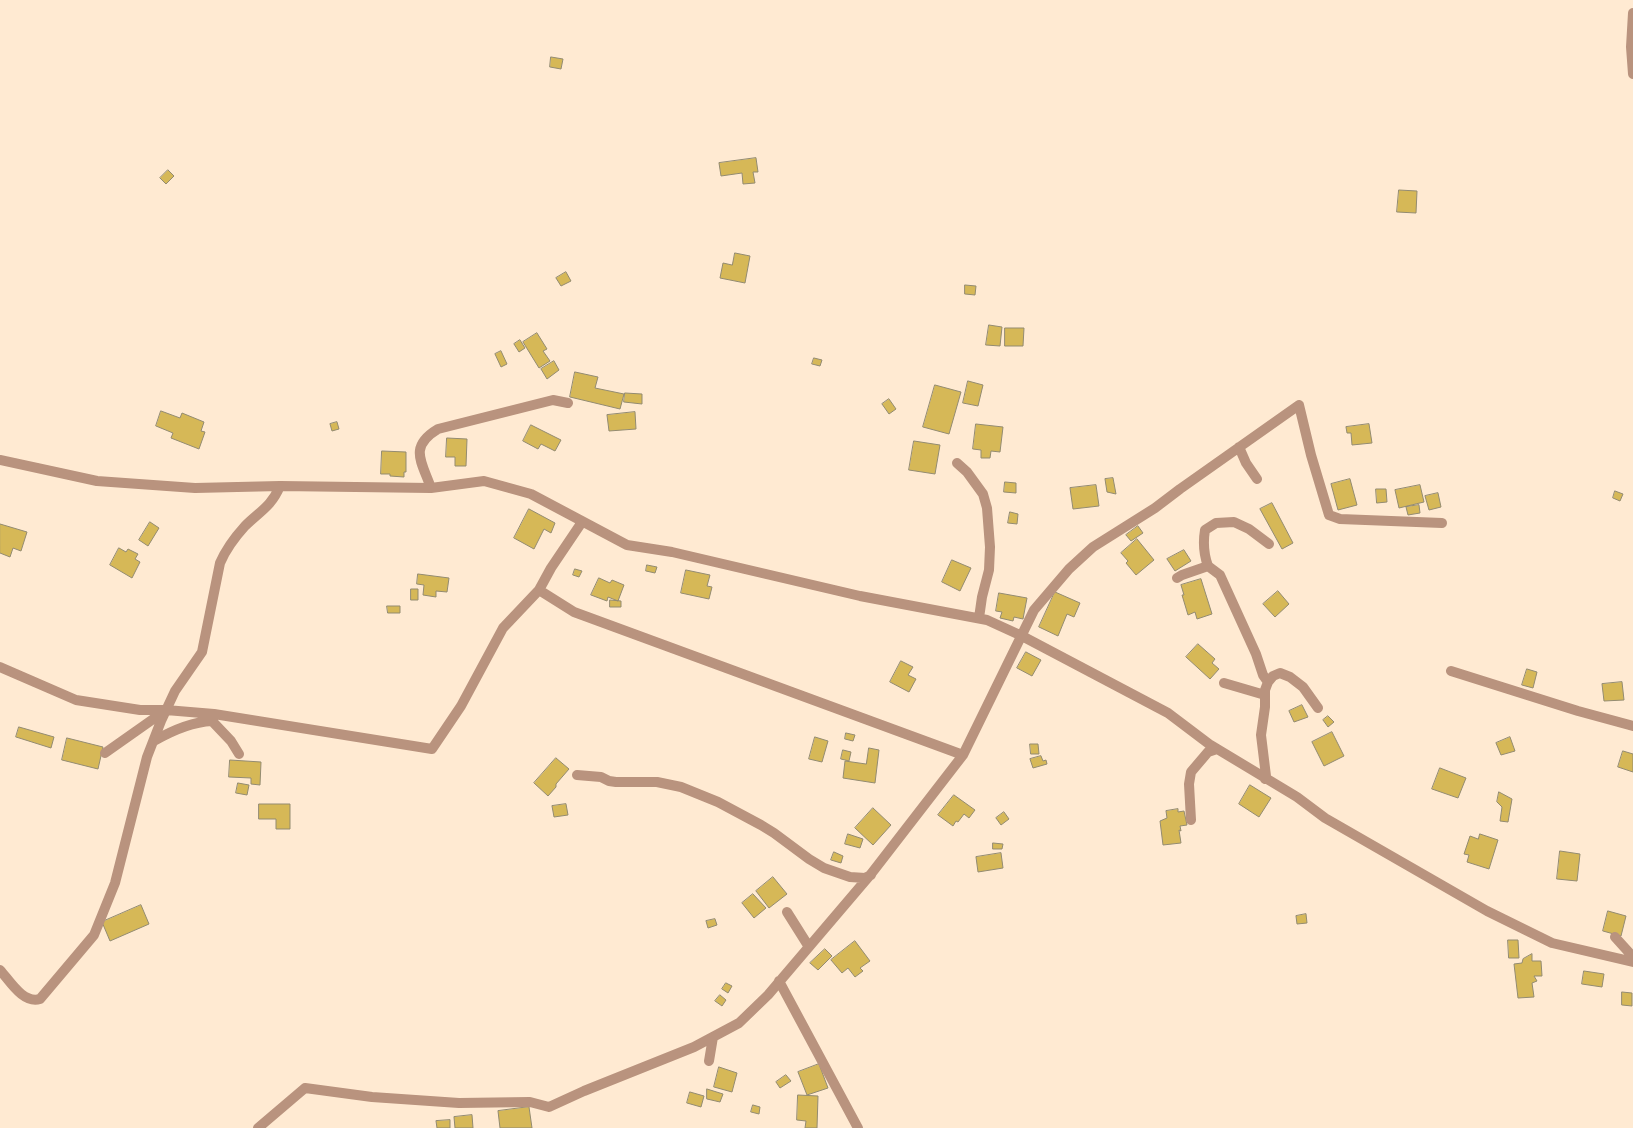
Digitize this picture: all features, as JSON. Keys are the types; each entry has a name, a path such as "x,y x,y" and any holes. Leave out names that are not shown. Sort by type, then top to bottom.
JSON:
{"street":[{"path":"1633,13 1631,47 1633,74"},
{"path":"431,488 422,465 419,452 422,442 438,429 553,400 568,404"},
{"path":"258,1128 304,1088 372,1097 459,1103 530,1102 549,1107 584,1091 694,1047 739,1023 779,981 871,874 963,755 1034,610 1069,569 1086,552 1155,508 1238,447 1299,405 1311,455 1329,515 1340,519 1442,523"},
{"path":"1238,447 1246,463 1257,479"},
{"path":"0,460 96,481 195,488 280,486 431,488 484,481 531,494 627,546 672,552 860,596 987,620 1022,636 1168,713 1217,749 1297,797 1324,818 1487,911 1552,943 1633,962"},
{"path":"957,463 967,472 983,494 987,508 990,547 989,570 978,618"},
{"path":"0,970 24,996 32,1000 40,999 94,935 115,883 147,757 175,691 202,652 220,563 225,552 245,526 275,499 280,486"},
{"path":"0,667 76,700 140,710 166,710 214,714 432,749 461,706 503,628 539,590 551,568 582,522"},
{"path":"1208,566 1205,550 1205,530 1216,523 1234,522 1250,529 1269,544"},
{"path":"1177,578 1182,574 1208,566 1214,569 1220,576 1268,682"},
{"path":"539,590 574,612 963,755"},
{"path":"1451,671 1578,711 1633,726"},
{"path":"1265,779 1266,776 1260,735 1265,707 1265,690 1268,682 1273,676 1280,674 1290,677 1302,687 1318,708"},
{"path":"1224,683 1265,695"},
{"path":"105,753 166,710"},
{"path":"154,740 174,730 198,722 212,721 231,741 239,754"},
{"path":"1191,820 1189,784 1192,772 1208,752 1217,749"},
{"path":"577,775 601,777 609,781 616,782 657,782 681,786 718,802 762,825 824,868 850,877 865,878 871,874"},
{"path":"787,912 809,947"},
{"path":"1615,938 1633,957"},
{"path":"779,981 858,1128"},
{"path":"709,1061 713,1037"}],"building":[{"path":"551,57 563,59 561,69 550,67"},
{"path":"756,158 758,172 753,172 755,183 743,184 742,173 721,176 719,163"},
{"path":"168,170 174,176 166,184 160,178"},
{"path":"1399,190 1417,191 1416,213 1397,212"},
{"path":"735,253 750,256 745,283 720,278 723,263 732,265"},
{"path":"566,272 571,281 561,286 556,278"},
{"path":"965,285 976,286 975,295 965,294"},
{"path":"989,325 1002,327 1000,346 986,345"},
{"path":"1005,328 1024,328 1023,346 1005,346"},
{"path":"537,333 547,349 543,351 550,361 539,368 523,342"},
{"path":"520,340 525,348 519,352 514,344"},
{"path":"501,351 507,364 501,367 495,354"},
{"path":"814,358 822,360 820,366 812,364"},
{"path":"554,361 559,370 547,379 541,369"},
{"path":"575,372 598,377 595,388 624,394 620,409 570,397"},
{"path":"968,381 983,385 978,406 963,403"},
{"path":"935,385 961,392 949,434 923,427"},
{"path":"625,393 642,394 642,404 624,402"},
{"path":"889,399 896,409 889,414 882,404"},
{"path":"161,411 180,418 182,413 204,422 201,431 205,432 199,449 171,438 173,433 156,426"},
{"path":"635,412 636,429 609,431 607,415"},
{"path":"337,422 339,429 332,431 330,424"},
{"path":"976,424 1003,427 1000,452 991,451 990,458 981,458 981,450 973,449"},
{"path":"1369,424 1372,443 1352,445 1351,433 1347,433 1346,427"},
{"path":"531,425 561,440 555,451 541,444 538,449 523,441"},
{"path":"447,438 467,439 466,466 455,466 455,457 446,457"},
{"path":"914,441 940,445 935,474 909,470"},
{"path":"382,451 406,452 406,472 404,472 404,477 381,474"},
{"path":"1113,478 1116,494 1107,492 1105,479"},
{"path":"1350,479 1357,505 1338,510 1331,484"},
{"path":"1005,482 1016,483 1016,493 1004,492"},
{"path":"1096,485 1099,506 1073,509 1070,488"},
{"path":"1420,485 1424,502 1399,508 1395,490"},
{"path":"1376,489 1386,489 1387,502 1377,503"},
{"path":"1615,491 1623,494 1620,501 1613,498"},
{"path":"1438,493 1441,507 1429,510 1425,496"},
{"path":"1272,503 1293,543 1282,549 1260,509"},
{"path":"1419,505 1420,513 1408,515 1406,507"},
{"path":"529,509 555,523 551,533 544,529 534,549 514,538"},
{"path":"1010,512 1018,514 1017,524 1008,523"},
{"path":"150,522 159,528 148,546 139,540"},
{"path":"0,524 27,532 21,551 13,548 10,557 0,553"},
{"path":"1138,526 1143,533 1131,541 1126,535"},
{"path":"1137,539 1154,560 1136,575 1126,563 1128,561 1121,553"},
{"path":"119,548 126,552 128,549 138,554 135,559 140,562 132,578 110,565"},
{"path":"1184,550 1191,561 1175,571 1167,559"},
{"path":"952,560 971,568 960,591 942,582"},
{"path":"647,565 657,567 655,573 646,571"},
{"path":"575,569 582,571 579,577 573,575"},
{"path":"686,570 710,575 707,586 712,587 709,599 681,593"},
{"path":"418,574 449,578 447,592 436,591 436,597 423,595 424,585 417,584"},
{"path":"599,578 610,583 612,580 624,585 618,601 608,597 607,601 591,595"},
{"path":"1201,579 1212,614 1197,619 1195,612 1188,615 1182,595 1184,595 1181,585"},
{"path":"411,589 418,589 418,600 411,600"},
{"path":"1278,591 1289,604 1275,617 1263,604"},
{"path":"1055,592 1080,603 1074,617 1067,614 1058,636 1039,627"},
{"path":"999,593 1027,598 1023,619 1014,617 1013,621 1000,618 1002,612 996,611"},
{"path":"610,600 621,601 621,607 610,607"},
{"path":"387,606 400,606 400,613 388,613"},
{"path":"1198,644 1215,659 1212,663 1219,669 1210,679 1186,657"},
{"path":"1026,652 1041,660 1032,676 1017,668"},
{"path":"901,661 913,667 908,675 916,679 909,692 890,682"},
{"path":"1527,669 1537,672 1533,688 1522,685"},
{"path":"1622,682 1624,700 1604,701 1602,684"},
{"path":"1302,705 1308,717 1294,722 1289,711"},
{"path":"1328,716 1334,722 1328,727 1323,720"},
{"path":"19,727 54,737 51,748 16,737"},
{"path":"1332,732 1344,756 1324,766 1312,742"},
{"path":"846,733 855,735 853,741 845,739"},
{"path":"815,737 828,741 822,762 809,759"},
{"path":"1510,737 1515,751 1501,755 1496,743"},
{"path":"67,738 103,747 98,769 62,760"},
{"path":"1030,744 1038,744 1039,754 1031,754"},
{"path":"869,748 879,750 875,783 843,778 845,761 866,764"},
{"path":"843,750 851,752 849,761 841,759"},
{"path":"1623,751 1633,754 1633,772 1618,767"},
{"path":"1041,756 1043,761 1046,760 1047,764 1033,768 1030,759"},
{"path":"556,758 569,769 548,796 534,783"},
{"path":"230,760 261,762 260,785 251,784 251,778 229,777"},
{"path":"1440,768 1466,778 1458,798 1432,789"},
{"path":"238,783 249,785 247,795 236,793"},
{"path":"1250,785 1271,798 1259,817 1239,804"},
{"path":"1499,792 1512,799 1508,822 1500,821 1502,807 1497,802"},
{"path":"954,795 975,810 969,818 964,814 953,826 938,815"},
{"path":"259,804 290,804 290,829 276,829 276,819 259,819"},
{"path":"566,804 568,815 554,817 552,806"},
{"path":"873,808 891,825 873,845 855,828"},
{"path":"1178,809 1178,812 1184,811 1187,825 1180,826 1181,831 1179,830 1181,843 1163,845 1160,821 1167,818 1166,811"},
{"path":"1004,812 1009,819 1001,825 996,818"},
{"path":"848,834 863,839 860,848 845,844"},
{"path":"1480,834 1498,840 1489,869 1467,862 1469,855 1464,854 1470,836 1478,839"},
{"path":"993,843 1003,844 1002,849 993,849"},
{"path":"1560,851 1580,854 1577,881 1557,879"},
{"path":"834,852 843,856 841,863 831,860"},
{"path":"1001,853 1003,868 978,872 976,857"},
{"path":"773,877 787,894 769,908 756,891"},
{"path":"753,894 766,908 754,918 742,903"},
{"path":"141,905 149,924 110,941 102,922"},
{"path":"1608,911 1626,916 1621,936 1603,931"},
{"path":"1306,914 1307,923 1297,924 1296,916"},
{"path":"715,919 717,925 708,928 706,921"},
{"path":"1508,940 1518,940 1519,958 1509,958"},
{"path":"855,941 870,961 860,968 863,971 855,977 848,968 842,973 831,960"},
{"path":"825,949 832,956 818,970 810,963"},
{"path":"1532,954 1532,961 1541,961 1542,976 1534,976 1537,981 1532,983 1534,997 1518,998 1514,964 1522,963 1523,959"},
{"path":"1584,971 1604,974 1602,987 1582,984"},
{"path":"726,983 732,986 728,993 722,989"},
{"path":"1622,992 1632,993 1632,1006 1622,1005"},
{"path":"720,995 726,1000 722,1006 715,1001"},
{"path":"819,1064 828,1088 807,1095 798,1072"},
{"path":"719,1067 737,1073 732,1092 714,1087"},
{"path":"786,1075 791,1081 780,1088 776,1082"},
{"path":"707,1089 723,1094 720,1102 707,1099"},
{"path":"690,1092 704,1096 701,1107 687,1103"},
{"path":"798,1095 818,1096 817,1128 805,1128 806,1121 797,1120"},
{"path":"753,1105 760,1107 759,1114 751,1112"},
{"path":"529,1107 532,1128 500,1128 498,1111"},
{"path":"472,1115 473,1128 455,1128 454,1117"},
{"path":"450,1120 450,1128 437,1128 436,1121"}]}
